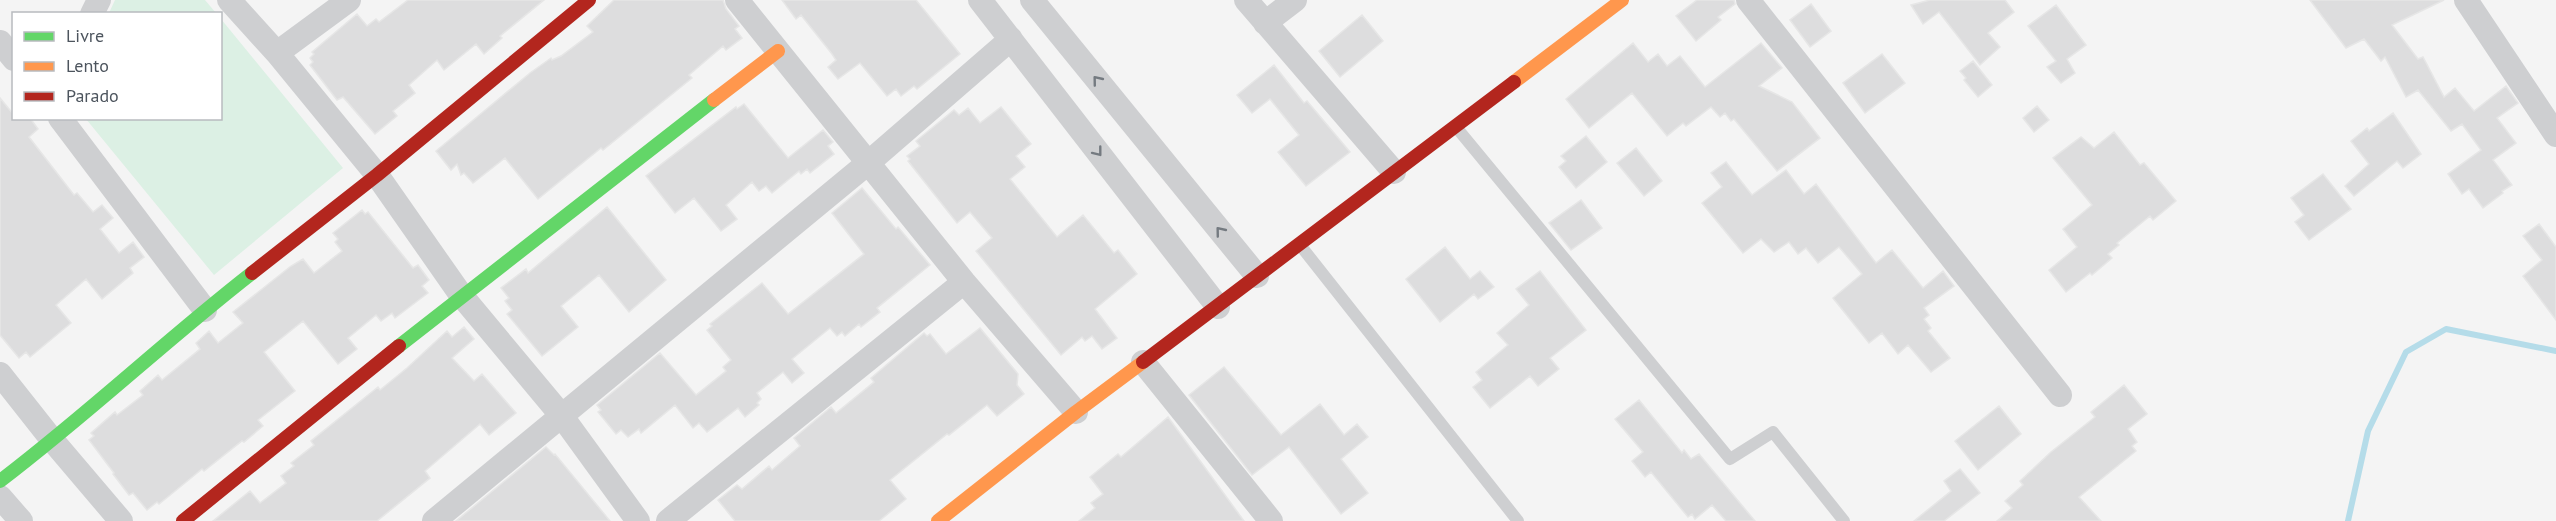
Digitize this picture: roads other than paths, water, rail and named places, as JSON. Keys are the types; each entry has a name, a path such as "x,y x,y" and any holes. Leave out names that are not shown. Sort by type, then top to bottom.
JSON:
{"street":[{"path":"229,0 277,53 377,175 461,295 561,415 638,521"},
{"path":"277,53 349,0"},
{"path":"0,481 53,441 205,310 377,175 589,0"},
{"path":"737,0 964,282 1076,412"},
{"path":"980,0 1218,307"},
{"path":"1246,0 1394,172"},
{"path":"1265,23 1295,0"},
{"path":"1748,0 2060,395"},
{"path":"2466,0 2556,135"},
{"path":"1044,4 1257,276"},
{"path":"938,521 1076,412 1455,126 1608,4"},
{"path":"434,521 868,162 1011,39"},
{"path":"0,42 12,57"},
{"path":"183,521 461,295 778,51"},
{"path":"62,120 205,310"},
{"path":"668,521 964,282"},
{"path":"1143,362 1270,521"},
{"path":"0,374 121,521"},
{"path":"0,497 21,521"}],"lane":[{"path":"1455,126 1730,459 1773,432 1844,521"},
{"path":"1299,244 1518,521"}],"waterway":[{"path":"2348,521 2368,431 2406,352 2446,329 2556,351"}]}
